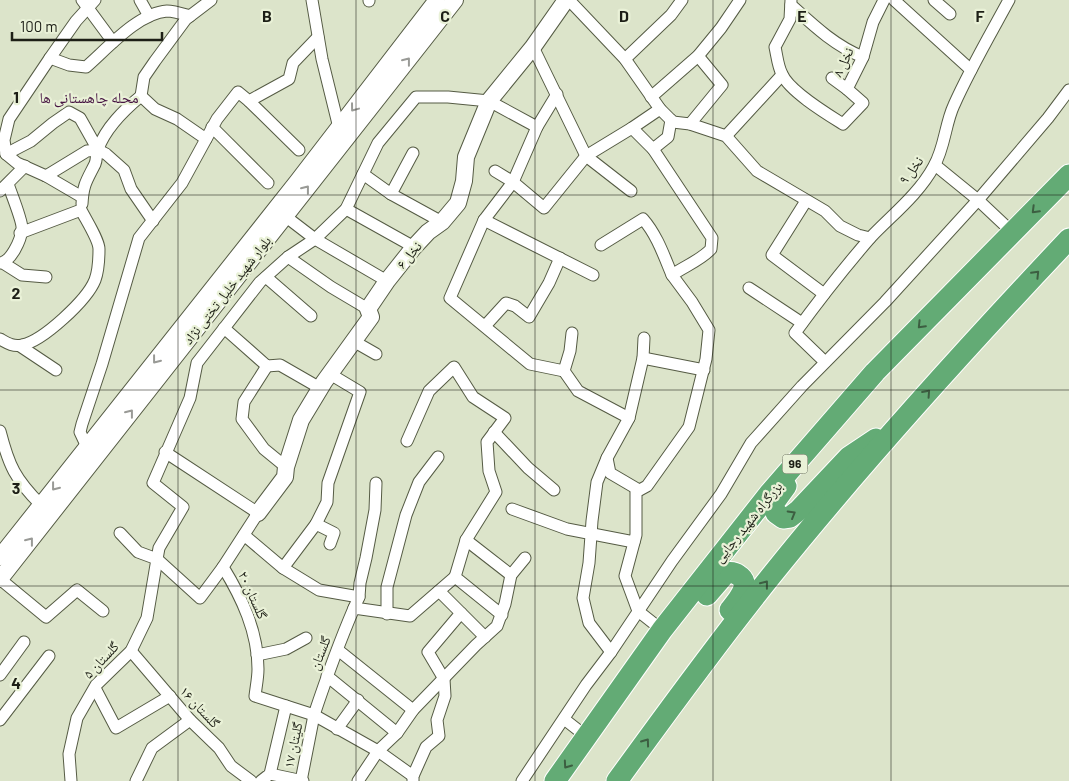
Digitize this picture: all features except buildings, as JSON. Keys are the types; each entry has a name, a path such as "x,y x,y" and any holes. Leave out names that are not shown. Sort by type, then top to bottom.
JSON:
{"highway":[{"name":"بزرگراه شهید رجایی","path":"555,781 662,630 769,494 875,372 1069,175"},
{"path":"617,781 771,576 901,422 1069,239"},
{"path":"812,444 795,474 773,504 776,513 783,518 790,517 799,510 849,457 901,422"},
{"path":"611,702 642,677 722,576 726,573 735,573 741,577 744,584 743,592 711,636 707,659"}],"street":[{"path":"140,0 149,16"},
{"path":"0,339 20,346 30,343 52,329 85,296 95,279 99,247 81,210 83,185 96,162 98,150 110,128 128,106 142,96 144,77 186,19 211,0"},
{"path":"312,0 318,37 339,128"},
{"name":"بلوار شهید خلیل تختی نژاد","path":"0,579 4,557 41,505 339,128 437,0"},
{"name":"بلوار شهید خلیل تختی نژاد","path":"4,557 285,216 455,0"},
{"path":"568,0 625,59 660,109 673,122 690,124 726,136 757,171 825,212 840,226 858,235 870,238"},
{"name":"نخل ۶","path":"258,513 285,478 286,467 301,420 325,381 371,317 368,309 387,281 414,248 428,232 442,222 458,203 464,181 466,157 490,101 568,0"},
{"path":"625,59 671,15 682,0"},
{"path":"651,96 698,56 721,28 740,0"},
{"name":"نخل ۸","path":"782,75 815,106 843,124 863,103 847,90 863,57 873,22 884,0"},
{"path":"894,0 971,70"},
{"path":"934,0 950,14"},
{"name":"نخل ۹","path":"799,328 870,238 925,180 935,165 943,145 953,107 1008,0"},
{"path":"82,197 6,154 2,141 9,119 88,2 113,42"},
{"path":"791,3 825,35 848,51 863,57"},
{"path":"726,136 782,75 775,47 790,18 791,3"},
{"path":"50,58 69,65 86,67 113,42 149,16 168,11 190,16"},
{"path":"249,101 289,79 293,63 318,37"},
{"path":"533,47 586,156 631,191"},
{"path":"690,124 722,85 698,56"},
{"path":"832,78 847,90"},
{"path":"522,781 638,610 721,494 751,443 978,200 1048,118 1069,90"},
{"path":"87,447 80,432 139,238 182,183 212,127 238,92 299,150"},
{"path":"557,94 537,127 513,182 484,220 450,298 530,364 564,371 578,391 629,418"},
{"path":"142,96 155,109 177,119 206,139"},
{"path":"258,513 166,452 190,398 197,363 266,277 288,257 315,239 346,209 378,143 416,97 448,97 490,101 537,127"},
{"path":"495,171 513,182 544,208 586,156 660,109"},
{"path":"6,154 32,141 69,112 80,118 98,150"},
{"path":"653,149 668,137 671,120"},
{"path":"212,127 268,184"},
{"path":"632,128 653,149 712,238 711,249 705,255 672,275"},
{"path":"46,176 87,150 98,150 106,154 124,170 131,189 153,221"},
{"path":"391,194 413,153"},
{"path":"935,165 978,200 1012,232"},
{"path":"25,166 4,188 22,228 11,257 2,263 22,275 46,277"},
{"path":"363,174 391,194 442,222"},
{"path":"806,200 772,255 824,294"},
{"path":"346,209 414,248"},
{"path":"20,233 81,210"},
{"path":"285,216 315,239 387,281"},
{"path":"601,245 643,219 660,245 672,275 692,302 709,330 704,370 689,427 647,486 636,492 636,535 625,576 638,610 662,630"},
{"path":"484,220 593,275"},
{"path":"288,257 331,287 368,309"},
{"path":"485,326 506,304 515,306 529,317 550,284 560,258"},
{"path":"266,277 311,316"},
{"path":"749,288 799,328 826,362"},
{"path":"224,328 267,366 280,365 360,392 328,483 327,502 316,524 283,568"},
{"path":"564,371 570,351 572,333"},
{"path":"611,652 589,622 583,598 590,563 591,534 597,482 607,458 629,418 643,358 644,338"},
{"path":"354,342 376,354"},
{"path":"20,346 56,370"},
{"path":"643,358 704,370"},
{"path":"267,366 244,402 242,419 264,449 286,467"},
{"path":"354,608 410,616 455,577 466,540 496,492 489,471 487,442 505,418 473,397 454,367 429,391 407,441"},
{"path":"0,431 14,474 41,505"},
{"path":"494,432 528,468 554,490"},
{"name":"گلستان ۵","path":"71,781 69,754 77,718 95,688 131,651 146,618 159,548 183,507 153,483 166,452"},
{"path":"387,614 387,588 406,515 418,482 438,457"},
{"path":"607,458 610,473 638,490"},
{"name":"گلستان","path":"314,715 326,676 359,597 360,583 375,510 376,483"},
{"path":"512,509 567,529 634,542"},
{"name":"گلستان ۲۰","path":"258,513 223,567 250,620 257,655 258,671 255,696 286,706"},
{"path":"316,524 334,533 330,544"},
{"path":"120,533 138,552 157,559 200,598 223,567"},
{"path":"244,536 283,568 319,590 359,597"},
{"path":"466,540 512,575"},
{"path":"358,781 378,751 396,733 413,710 498,626 512,575 525,558"},
{"path":"455,577 502,615"},
{"path":"0,579 46,617 77,590 103,610"},
{"path":"439,591 485,637"},
{"path":"302,781 265,777 286,706 314,715 378,751 413,779 426,747 439,736 437,720 445,696 444,679 428,652 461,613"},
{"path":"257,655 286,649 306,638"},
{"path":"0,675 24,642"},
{"path":"338,650 413,710"},
{"name":"گلستان ۱۶","path":"131,651 190,720 219,748 231,766 250,781"},
{"path":"0,720 49,656"},
{"path":"326,676 358,700 396,733"},
{"path":"95,688 116,728 170,696"},
{"path":"337,729 358,700"},
{"name":"گلیتان ۱۷","path":"302,781 314,715"},
{"path":"564,719 587,737"},
{"path":"136,781 152,748 190,720"}],"district":[{"name":"محله چاهستانی ها","path":"89,98"}]}
